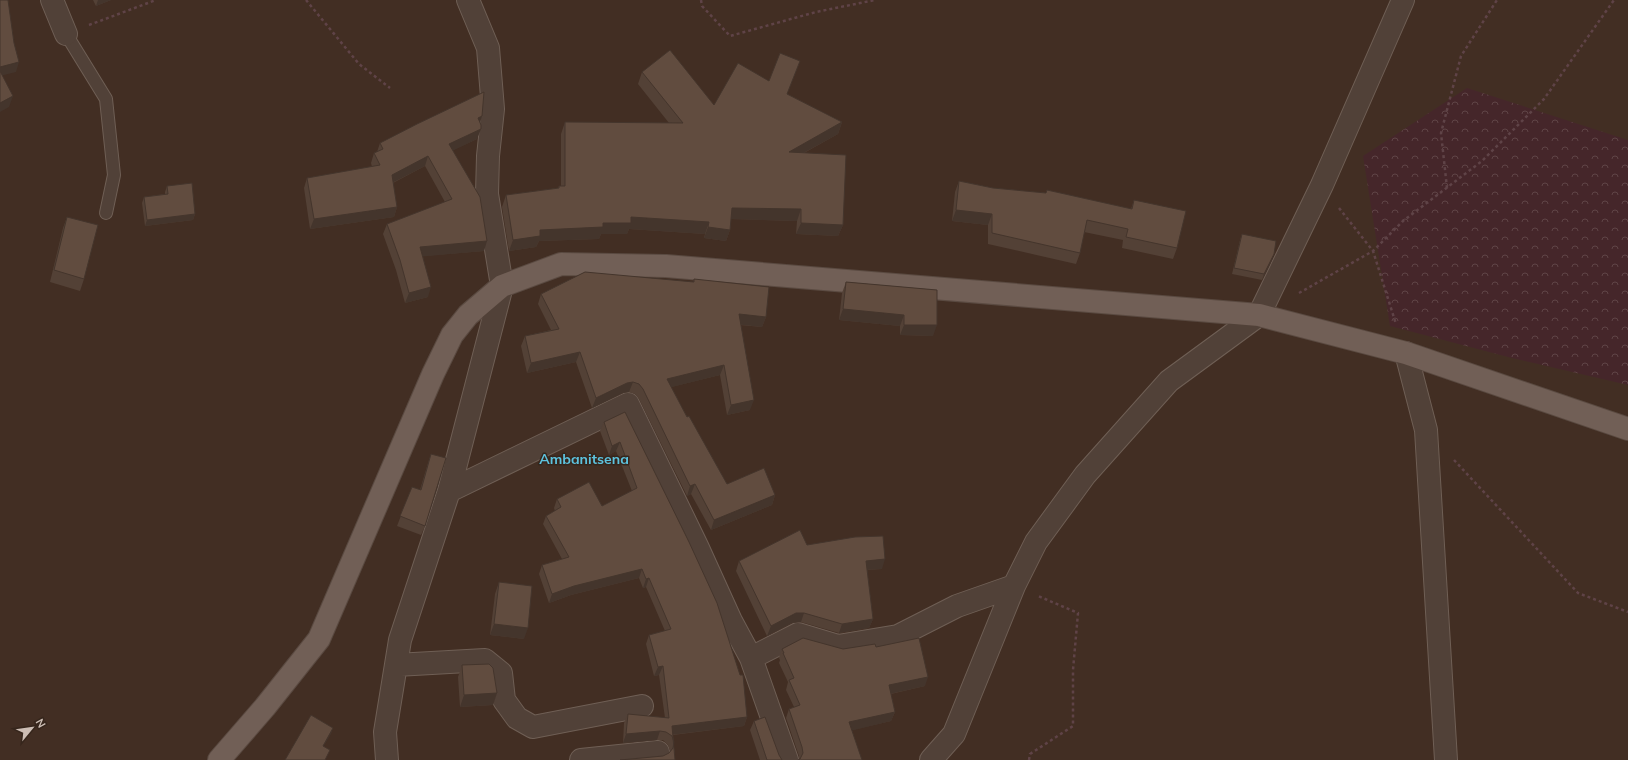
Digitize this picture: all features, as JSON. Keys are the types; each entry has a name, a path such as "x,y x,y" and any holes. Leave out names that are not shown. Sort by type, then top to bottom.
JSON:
{"main road":[{"path":"219,760 265,707 319,639 433,374 452,335 468,315 502,286 561,264 666,266 1259,315 1406,353 1628,429"}],"street":[{"path":"52,0 66,34"},
{"path":"386,760 385,732 400,640 449,491 502,286 487,194 488,156 493,109 488,48 468,0"},
{"path":"932,760 954,734 1014,586 1036,542 1085,475 1169,381 1259,315 1322,185 1403,0"},
{"path":"1406,353 1426,430 1446,760"},
{"path":"449,491 628,404 697,546 731,621 751,658 787,760"},
{"path":"751,658 798,634 838,646 898,636 957,606 1014,586"},
{"path":"396,664 485,660 501,673 504,700 516,718 532,727 642,706"},
{"path":"581,760 658,752"}],"lane":[{"path":"66,34 106,99 114,175 106,213"}],"path":[{"path":"66,34 156,0"},
{"path":"306,0 358,64 390,88"},
{"path":"701,0 702,6 730,36 816,12 875,0"},
{"path":"1447,188 1441,133 1461,56 1497,0"},
{"path":"1292,296 1373,251 1403,221 1482,161 1544,99 1614,0"},
{"path":"1322,185 1373,251 1406,353"},
{"path":"1453,459 1578,593 1628,612"},
{"path":"1014,586 1078,613 1073,670 1073,726 1030,754 1028,760"}],"green space":[{"path":"1467,88 1628,140 1628,385 1512,358 1390,326 1363,156"}],"building":[{"path":"0,0 8,0 14,43 19,62 0,67"},
{"path":"670,50 714,105 738,63 769,81 780,53 800,61 787,94 842,122 789,152 846,155 843,225 801,223 801,209 732,208 730,230 708,227 709,222 631,217 631,223 603,223 603,227 540,230 540,236 513,240 506,195 565,186 565,122 683,123 642,72"},
{"path":"0,71 13,96 0,103"},
{"path":"484,92 482,116 478,118 481,129 449,144 480,197 487,241 420,247 431,287 409,293 400,260 387,224 452,199 428,156 392,175 397,207 314,219 307,178 380,165 374,153 383,149 380,143"},
{"path":"959,181 993,188 1046,193 1047,190 1132,209 1134,200 1186,211 1177,248 1126,237 1128,229 1087,220 1080,253 992,233 992,214 956,210"},
{"path":"192,183 195,214 147,220 144,197 168,194 167,186"},
{"path":"67,217 98,225 84,279 54,270"},
{"path":"1242,234 1276,241 1274,254 1264,274 1234,268"},
{"path":"585,272 694,282 694,279 769,287 766,317 739,314 754,400 731,405 724,365 667,379 687,417 689,416 727,484 764,468 775,495 714,520 695,484 690,486 643,389 639,384 633,382 627,383 596,398 580,352 531,363 525,336 559,329 541,294"},
{"path":"846,282 937,290 937,325 904,325 904,315 843,309"},
{"path":"625,412 689,542 717,603 740,675 743,675 747,717 672,726 673,740 672,736 666,732 660,731 626,734 628,714 669,718 663,666 658,667 649,635 671,629 649,578 646,579 642,569 574,586 552,594 542,565 569,557 546,516 561,507 557,499 589,482 602,506 637,488 620,442 612,446 604,422"},
{"path":"431,454 446,458 425,526 400,516 412,487 421,490"},
{"path":"800,530 807,545 855,537 883,536 885,559 866,561 873,619 842,624 804,613 796,613 771,626 739,561"},
{"path":"499,582 532,586 528,628 494,624"},
{"path":"803,638 843,649 875,644 876,647 919,638 928,677 889,685 895,712 849,722 862,760 798,760 803,753 802,747 789,709 800,705 789,680 794,678 782,649"},
{"path":"489,664 493,668 497,693 464,695 462,665"},
{"path":"311,715 333,728 323,746 330,750 325,760 285,760"},
{"path":"765,717 782,760 767,760 754,721"},
{"path":"674,744 675,760 620,760 663,756 669,753"}],"district":[{"name":"Ambanitsena","path":"584,459"}]}
